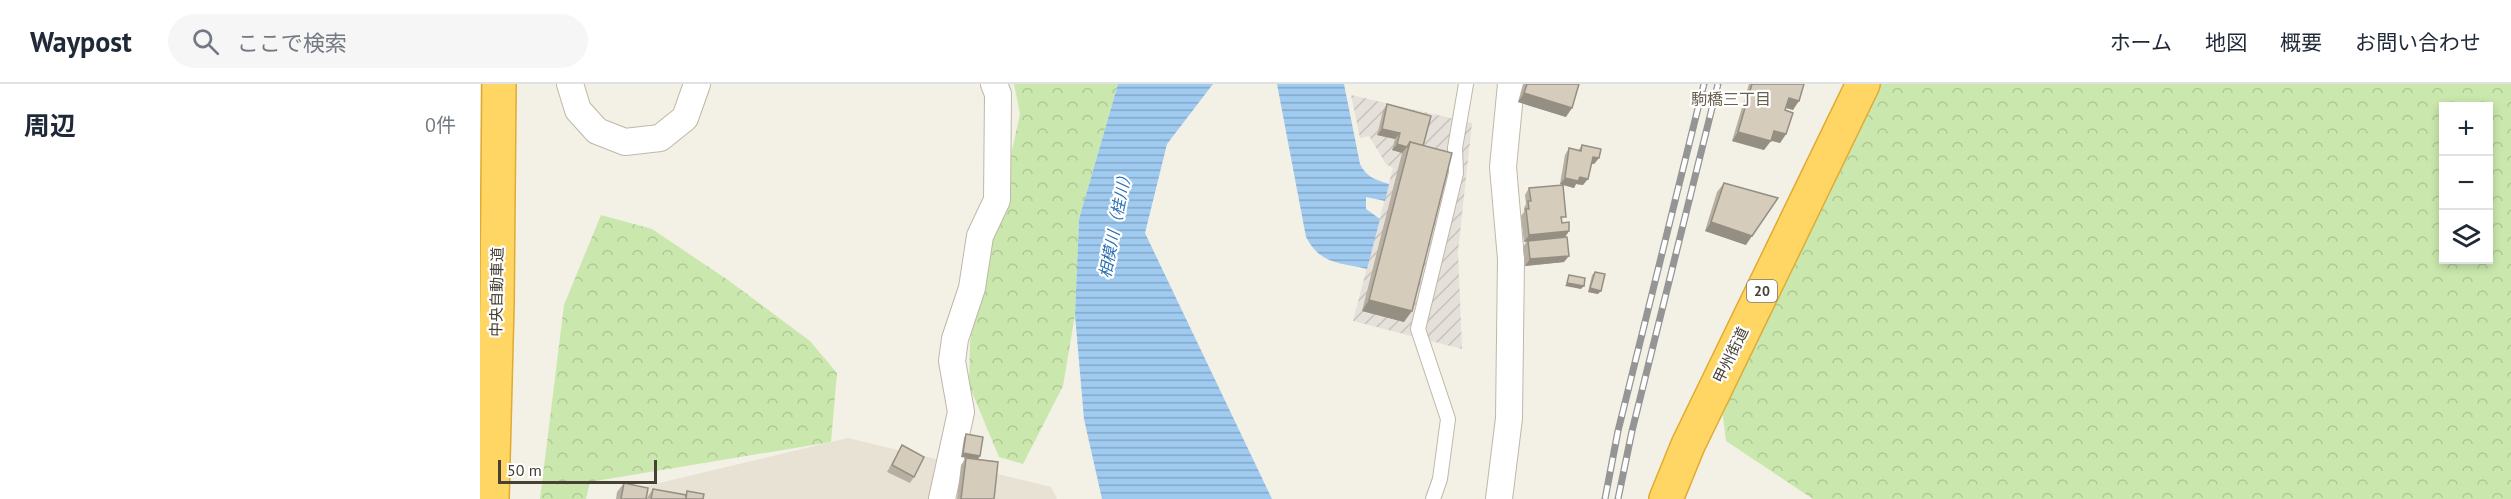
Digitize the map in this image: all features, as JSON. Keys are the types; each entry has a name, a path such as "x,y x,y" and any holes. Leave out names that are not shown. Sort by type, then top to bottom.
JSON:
{"highway":[{"name":"中央自動車道","path":"492,499 499,84"},
{"name":"甲州街道","path":"1666,499 1688,445 1863,84"}],"street":[{"path":"570,84 578,110 597,131 625,142 660,138 685,118 697,84"},
{"path":"942,499 961,412 952,361 955,339 972,288 980,236 997,200 998,94 994,84"},
{"path":"1499,499 1509,418 1511,259 1503,167 1511,84"}],"lane":[{"path":"1433,499 1440,479 1448,419 1418,329 1456,173 1455,148 1466,84"}],"shaded area":[{"path":"1351,95 1472,123 1458,251 1462,349 1353,321 1393,168 1386,164 1369,136 1360,138"},
{"path":"848,438 1051,487 1057,499 625,499 626,491"}],"green space":[{"path":"1014,84 1118,84 1079,219 1075,315 1063,386 1023,464 999,457 969,385 970,342 1020,114"},
{"path":"1870,84 2511,84 2511,499 1813,499 1726,441 1720,392"},
{"path":"601,215 652,229 728,280 810,341 837,373 831,442 590,482 586,499 540,499 564,305"}],"water":[{"name":"相模川（桂川）","path":"1118,84 1213,84 1167,144 1145,233 1272,499 1102,499 1084,419 1075,315 1079,219"},
{"path":"1277,84 1344,84 1360,164 1368,175 1389,184 1385,201 1366,197 1366,209 1380,219 1367,269 1325,258 1318,253 1306,237"}],"building":[{"path":"1527,84 1579,84 1572,108 1524,93"},
{"path":"1752,84 1804,84 1799,101 1789,98 1785,110 1793,113 1786,134 1774,131 1771,141 1738,132"},
{"path":"1387,104 1431,116 1423,146 1410,142 1407,147 1397,144 1400,133 1382,129"},
{"path":"1410,142 1452,153 1412,311 1369,300"},
{"path":"1582,145 1601,149 1599,158 1593,157 1588,179 1580,177 1578,181 1565,178 1569,148 1581,151"},
{"path":"1724,183 1778,198 1752,236 1711,222"},
{"path":"1563,185 1566,217 1561,217 1562,223 1569,222 1569,231 1529,235 1526,209 1529,209 1528,201 1531,201 1529,188"},
{"path":"1567,237 1569,256 1530,259 1528,241"},
{"path":"1595,272 1605,274 1601,291 1590,288"},
{"path":"1569,275 1585,278 1584,286 1567,283"},
{"path":"966,434 983,437 980,456 963,453"},
{"path":"902,445 924,457 914,477 892,465"},
{"path":"966,458 998,462 994,499 961,499"},
{"path":"624,483 648,488 646,499 621,499"},
{"path":"653,489 686,495 686,499 651,499"},
{"path":"687,491 704,494 703,499 686,499"}],"railway":[{"path":"1605,499 1618,431 1704,84"},
{"path":"1618,499 1632,431 1718,84"}],"district":[{"name":"駒橋三丁目","path":"1731,99"}]}
